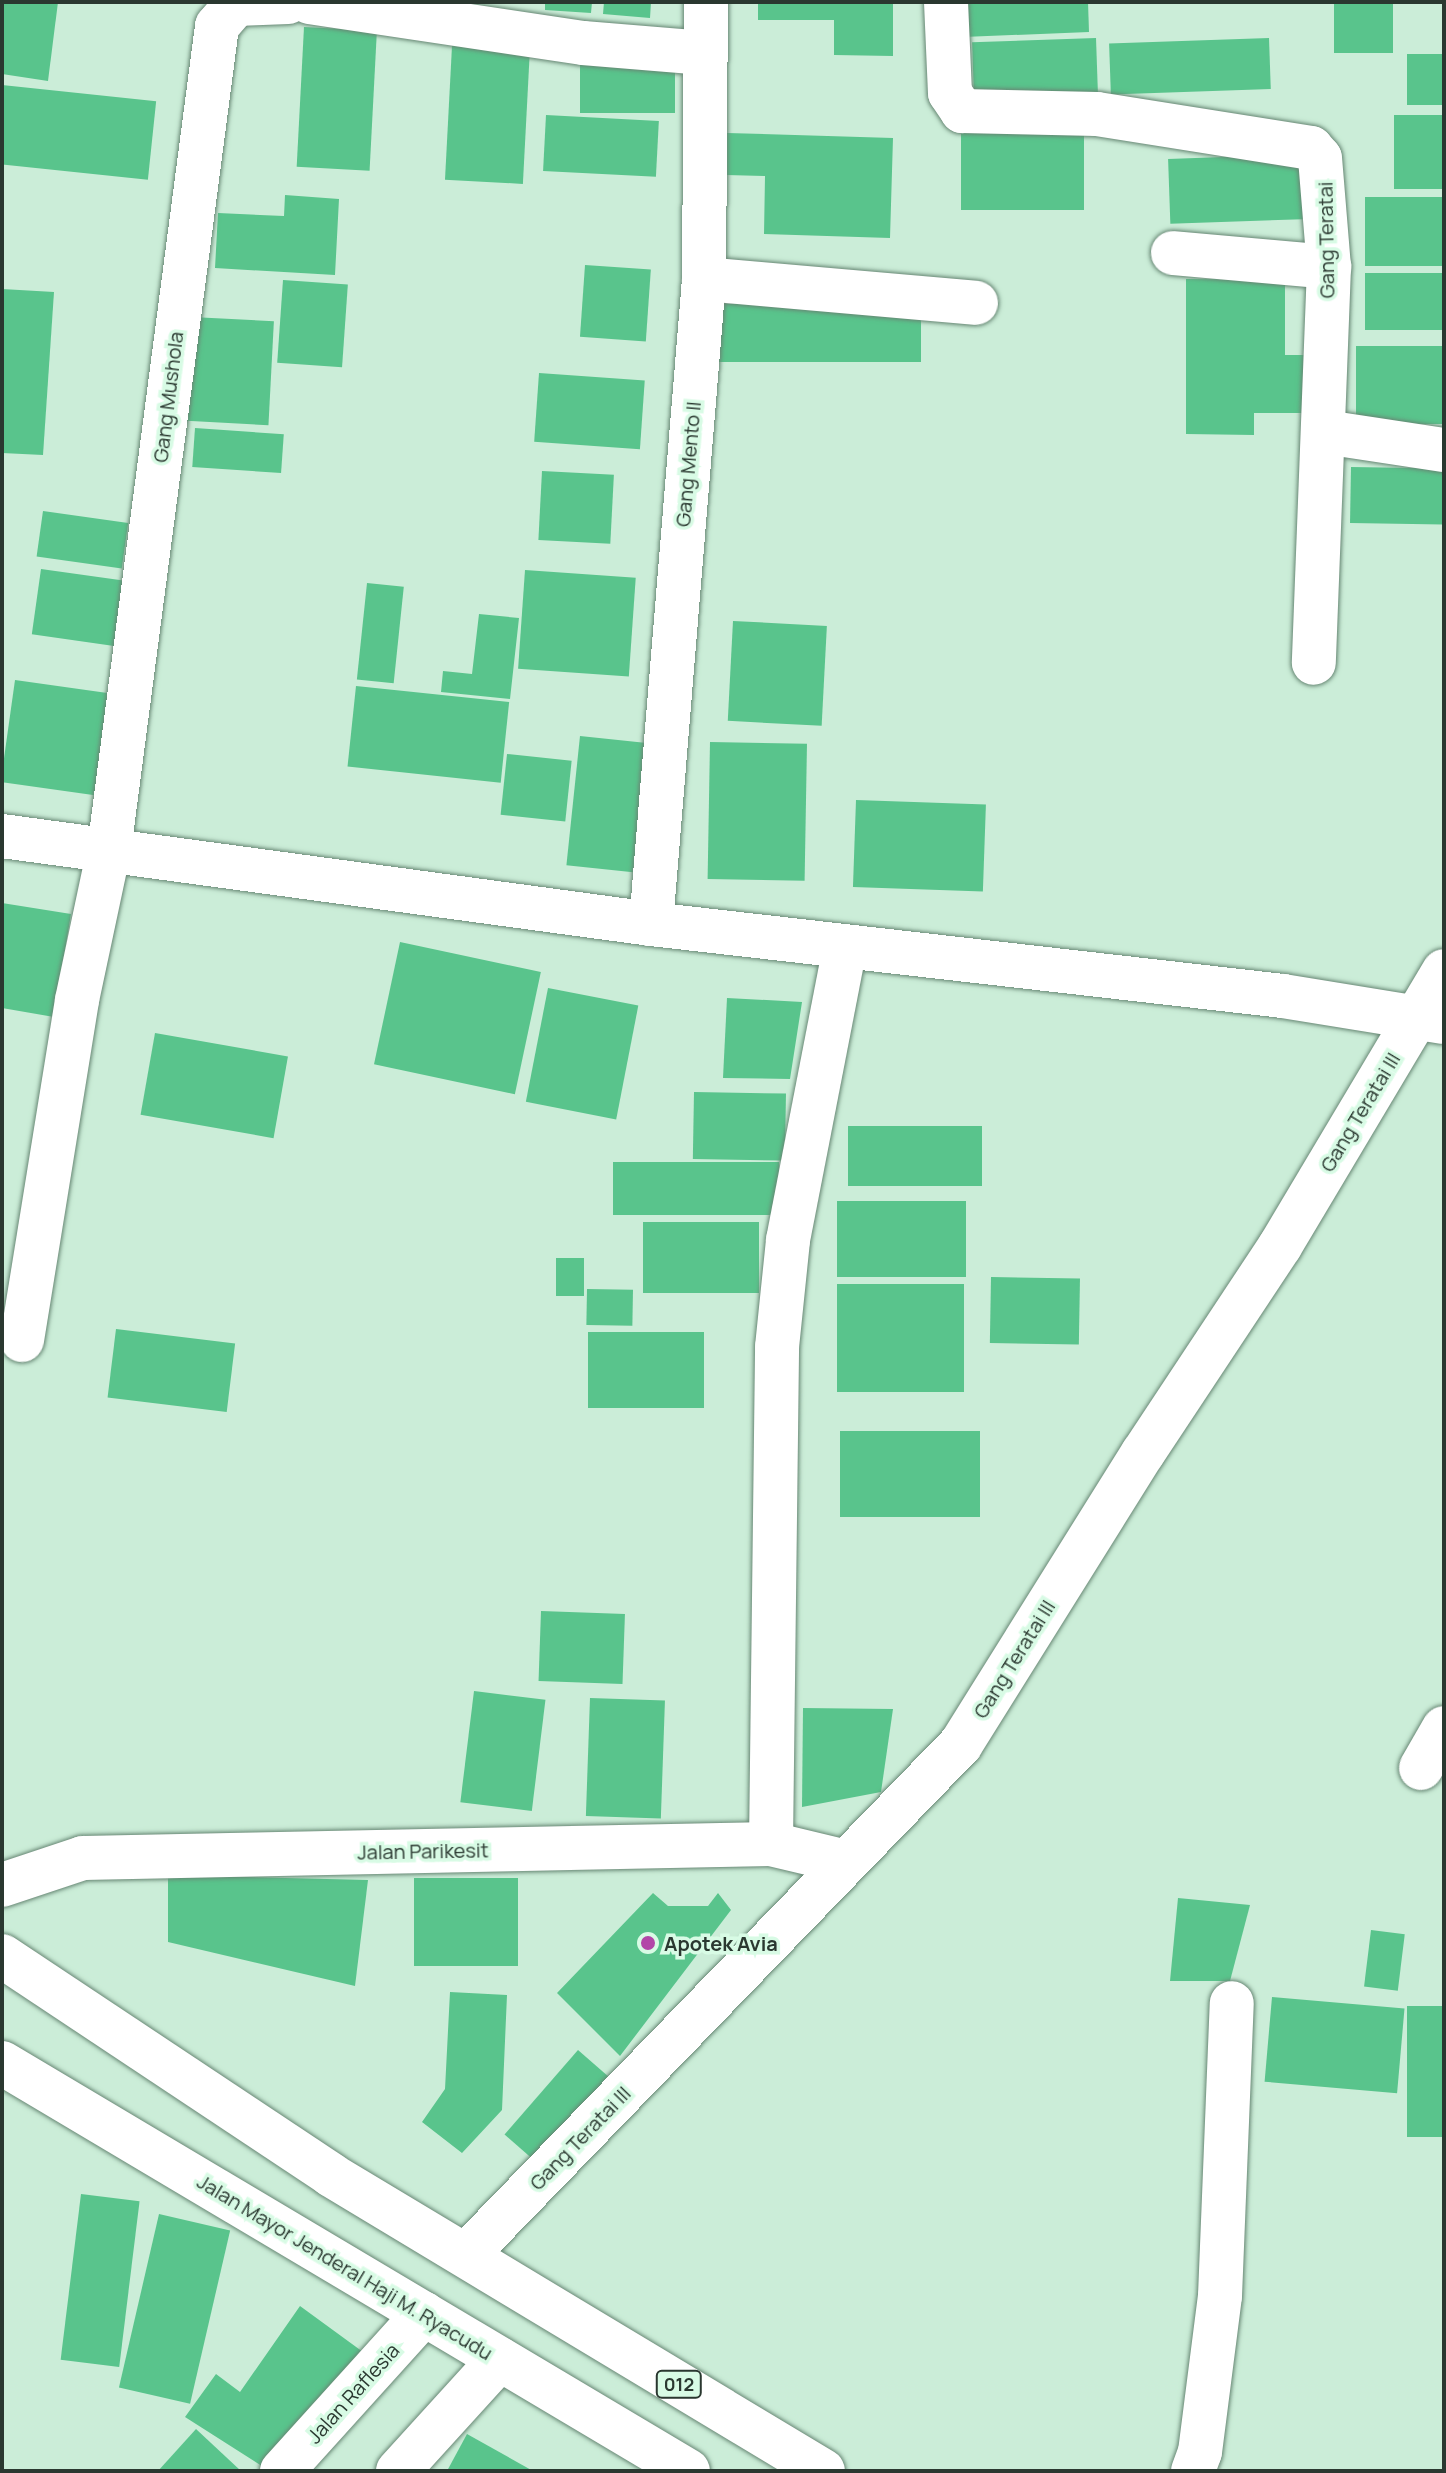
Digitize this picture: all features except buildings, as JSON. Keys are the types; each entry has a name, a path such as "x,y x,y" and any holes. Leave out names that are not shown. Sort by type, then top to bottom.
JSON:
{"street":[{"name":"Gang Mushola","path":"22,1340 77,1000 109,850 217,26 236,4 288,2"},
{"path":"309,2 583,43 705,53"},
{"name":"Gang Mento II","path":"651,924 704,279 706,2"},
{"name":"Gang Teratai","path":"946,2 950,93 962,111 1097,114 1311,148 1325,170 1329,267 1314,663"},
{"path":"1173,253 1329,267"},
{"path":"704,279 976,303"},
{"path":"1325,432 1444,450"},
{"path":"2,836 651,924 1431,1018"},
{"path":"771,1844 777,1347 788,1240 845,948"},
{"name":"Gang Teratai III","path":"474,2260 846,1862 961,1744 1143,1453 1431,1018 1444,971"},
{"path":"1421,1768 1444,1728"},
{"name":"Jalan Parikesit","path":"2,1885 83,1858 771,1844 846,1862"},
{"path":"2,1956 331,2175 474,2260"},
{"path":"1193,2471 1200,2452 1220,2296 1232,2003"},
{"name":"Jalan Mayor Jenderal Haji M. Ryacudu","path":"2,2063 688,2471"},
{"name":"012","path":"474,2260 823,2471"},
{"name":"Jalan Raflesia","path":"282,2471 432,2319"},
{"path":"398,2471 492,2354"}],"place":[{"name":"Apotek Avia","path":"648,1943"}]}
